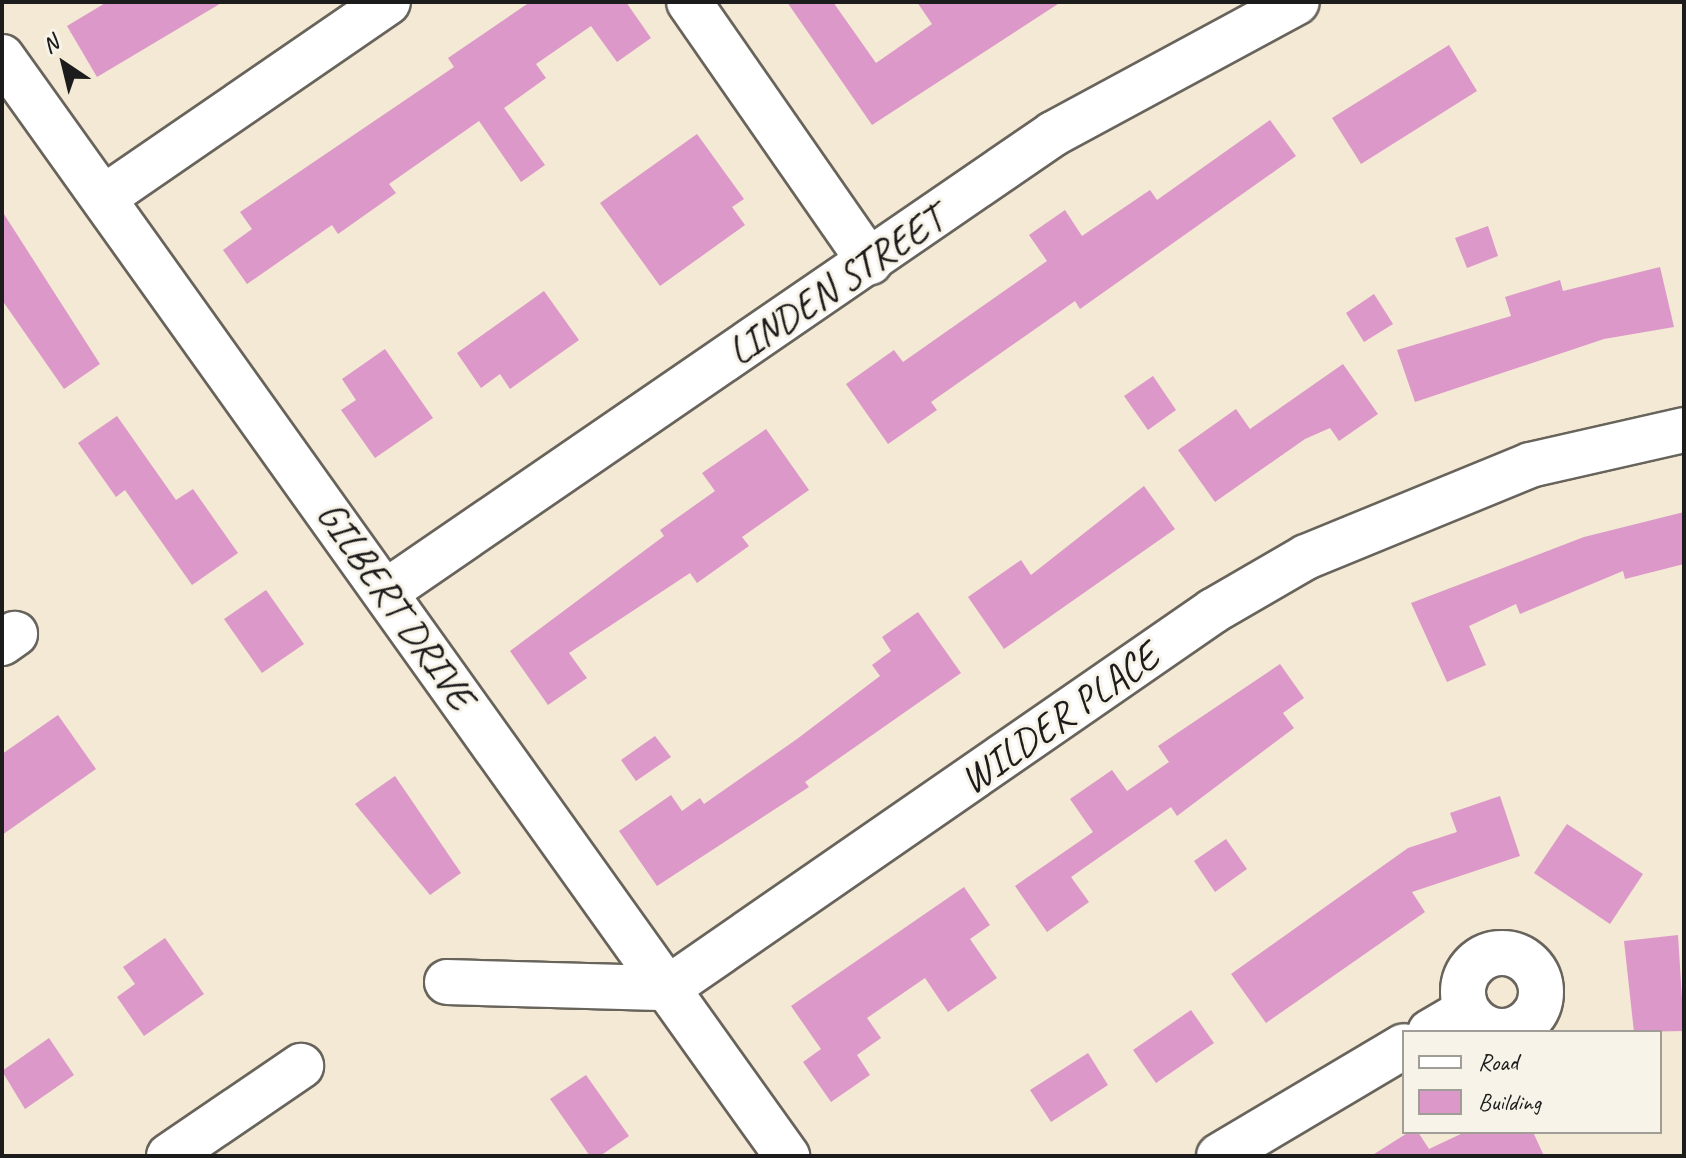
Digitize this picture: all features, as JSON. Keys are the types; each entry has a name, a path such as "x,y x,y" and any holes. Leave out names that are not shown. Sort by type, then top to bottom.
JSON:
{"street":[{"path":"106,196 388,2"},
{"path":"689,2 870,262"},
{"name":"LINDEN STREET","path":"387,591 1053,134 1297,2"},
{"name":"GILBERT DRIVE","path":"2,57 106,196 787,1156"},
{"name":"WILDER PLACE","path":"668,988 1213,611 1306,557 1515,470 1684,430"},
{"path":"447,982 668,988"},
{"path":"1219,1156 1402,1047"},
{"path":"169,1156 301,1066"}],"building":[{"path":"107,2 223,2 97,77 67,26"},
{"path":"530,2 626,2 651,38 617,62 591,26 536,64 546,78 504,108 545,165 521,182 479,121 389,184 396,193 338,234 332,225 247,284 223,250 252,229 240,212 454,67 448,58"},
{"path":"787,2 833,2 876,63 932,24 917,2 1061,2 872,125"},
{"path":"1449,45 1477,91 1361,164 1332,118"},
{"path":"1270,120 1296,156 1080,309 1075,301 931,402 937,410 888,444 846,384 894,350 903,362 1047,261 1029,235 1065,210 1082,236 1150,190 1157,200"},
{"path":"697,134 744,199 732,207 745,225 660,286 600,203"},
{"path":"2,211 100,364 64,389 2,300"},
{"path":"1488,226 1498,256 1467,268 1455,238"},
{"path":"1660,267 1674,327 1604,339 1415,402 1397,350 1511,316 1505,297 1560,280 1563,291"},
{"path":"544,291 579,340 510,389 500,374 481,388 457,353"},
{"path":"1374,294 1393,324 1364,342 1346,313"},
{"path":"385,349 433,418 375,458 341,410 356,400 342,379"},
{"path":"1343,364 1378,414 1339,441 1330,428 1305,439 1215,502 1178,450 1236,409 1250,429"},
{"path":"1153,376 1176,410 1148,430 1124,396"},
{"path":"117,416 176,500 193,489 238,553 192,585 125,490 116,497 78,443"},
{"path":"766,429 809,490 742,537 749,546 697,583 690,573 569,653 587,678 548,705 510,651 664,536 660,530 715,491 702,473"},
{"path":"1144,486 1175,529 1004,649 968,597 1021,560 1031,575"},
{"path":"1684,512 1684,564 1625,579 1623,571 1520,614 1516,604 1469,626 1486,665 1447,682 1411,603 1584,537"},
{"path":"266,590 304,644 262,673 224,619"},
{"path":"918,612 961,673 805,782 809,787 657,886 619,831 671,795 682,811 700,798 704,804 797,739 880,676 872,665 891,651 882,637"},
{"path":"1280,664 1304,698 1283,713 1294,728 1177,816 1171,807 1071,877 1089,902 1047,932 1015,886 1093,832 1070,799 1112,770 1127,791 1169,762 1158,746"},
{"path":"58,715 96,769 2,835 2,754"},
{"path":"655,736 671,757 636,781 621,760"},
{"path":"395,776 461,873 430,895 355,804"},
{"path":"1500,796 1520,856 1412,892 1425,912 1266,1023 1231,974 1408,848 1457,832 1450,813"},
{"path":"1567,824 1643,874 1610,924 1534,873"},
{"path":"1226,839 1247,869 1215,892 1194,861"},
{"path":"964,887 990,925 970,939 997,978 948,1012 925,978 867,1018 881,1038 857,1055 870,1075 831,1102 803,1062 821,1049 791,1006"},
{"path":"1678,935 1684,1031 1634,1030 1624,941"},
{"path":"165,938 204,994 144,1036 117,997 135,984 123,967"},
{"path":"1191,1010 1214,1043 1156,1083 1133,1050"},
{"path":"49,1038 74,1075 25,1109 2,1071"},
{"path":"1088,1053 1108,1085 1051,1122 1030,1090"},
{"path":"586,1075 629,1136 600,1156 590,1156 550,1099"},
{"path":"1406,1134 1419,1134 1429,1149 1461,1134 1534,1134 1544,1156 1371,1156"}]}
